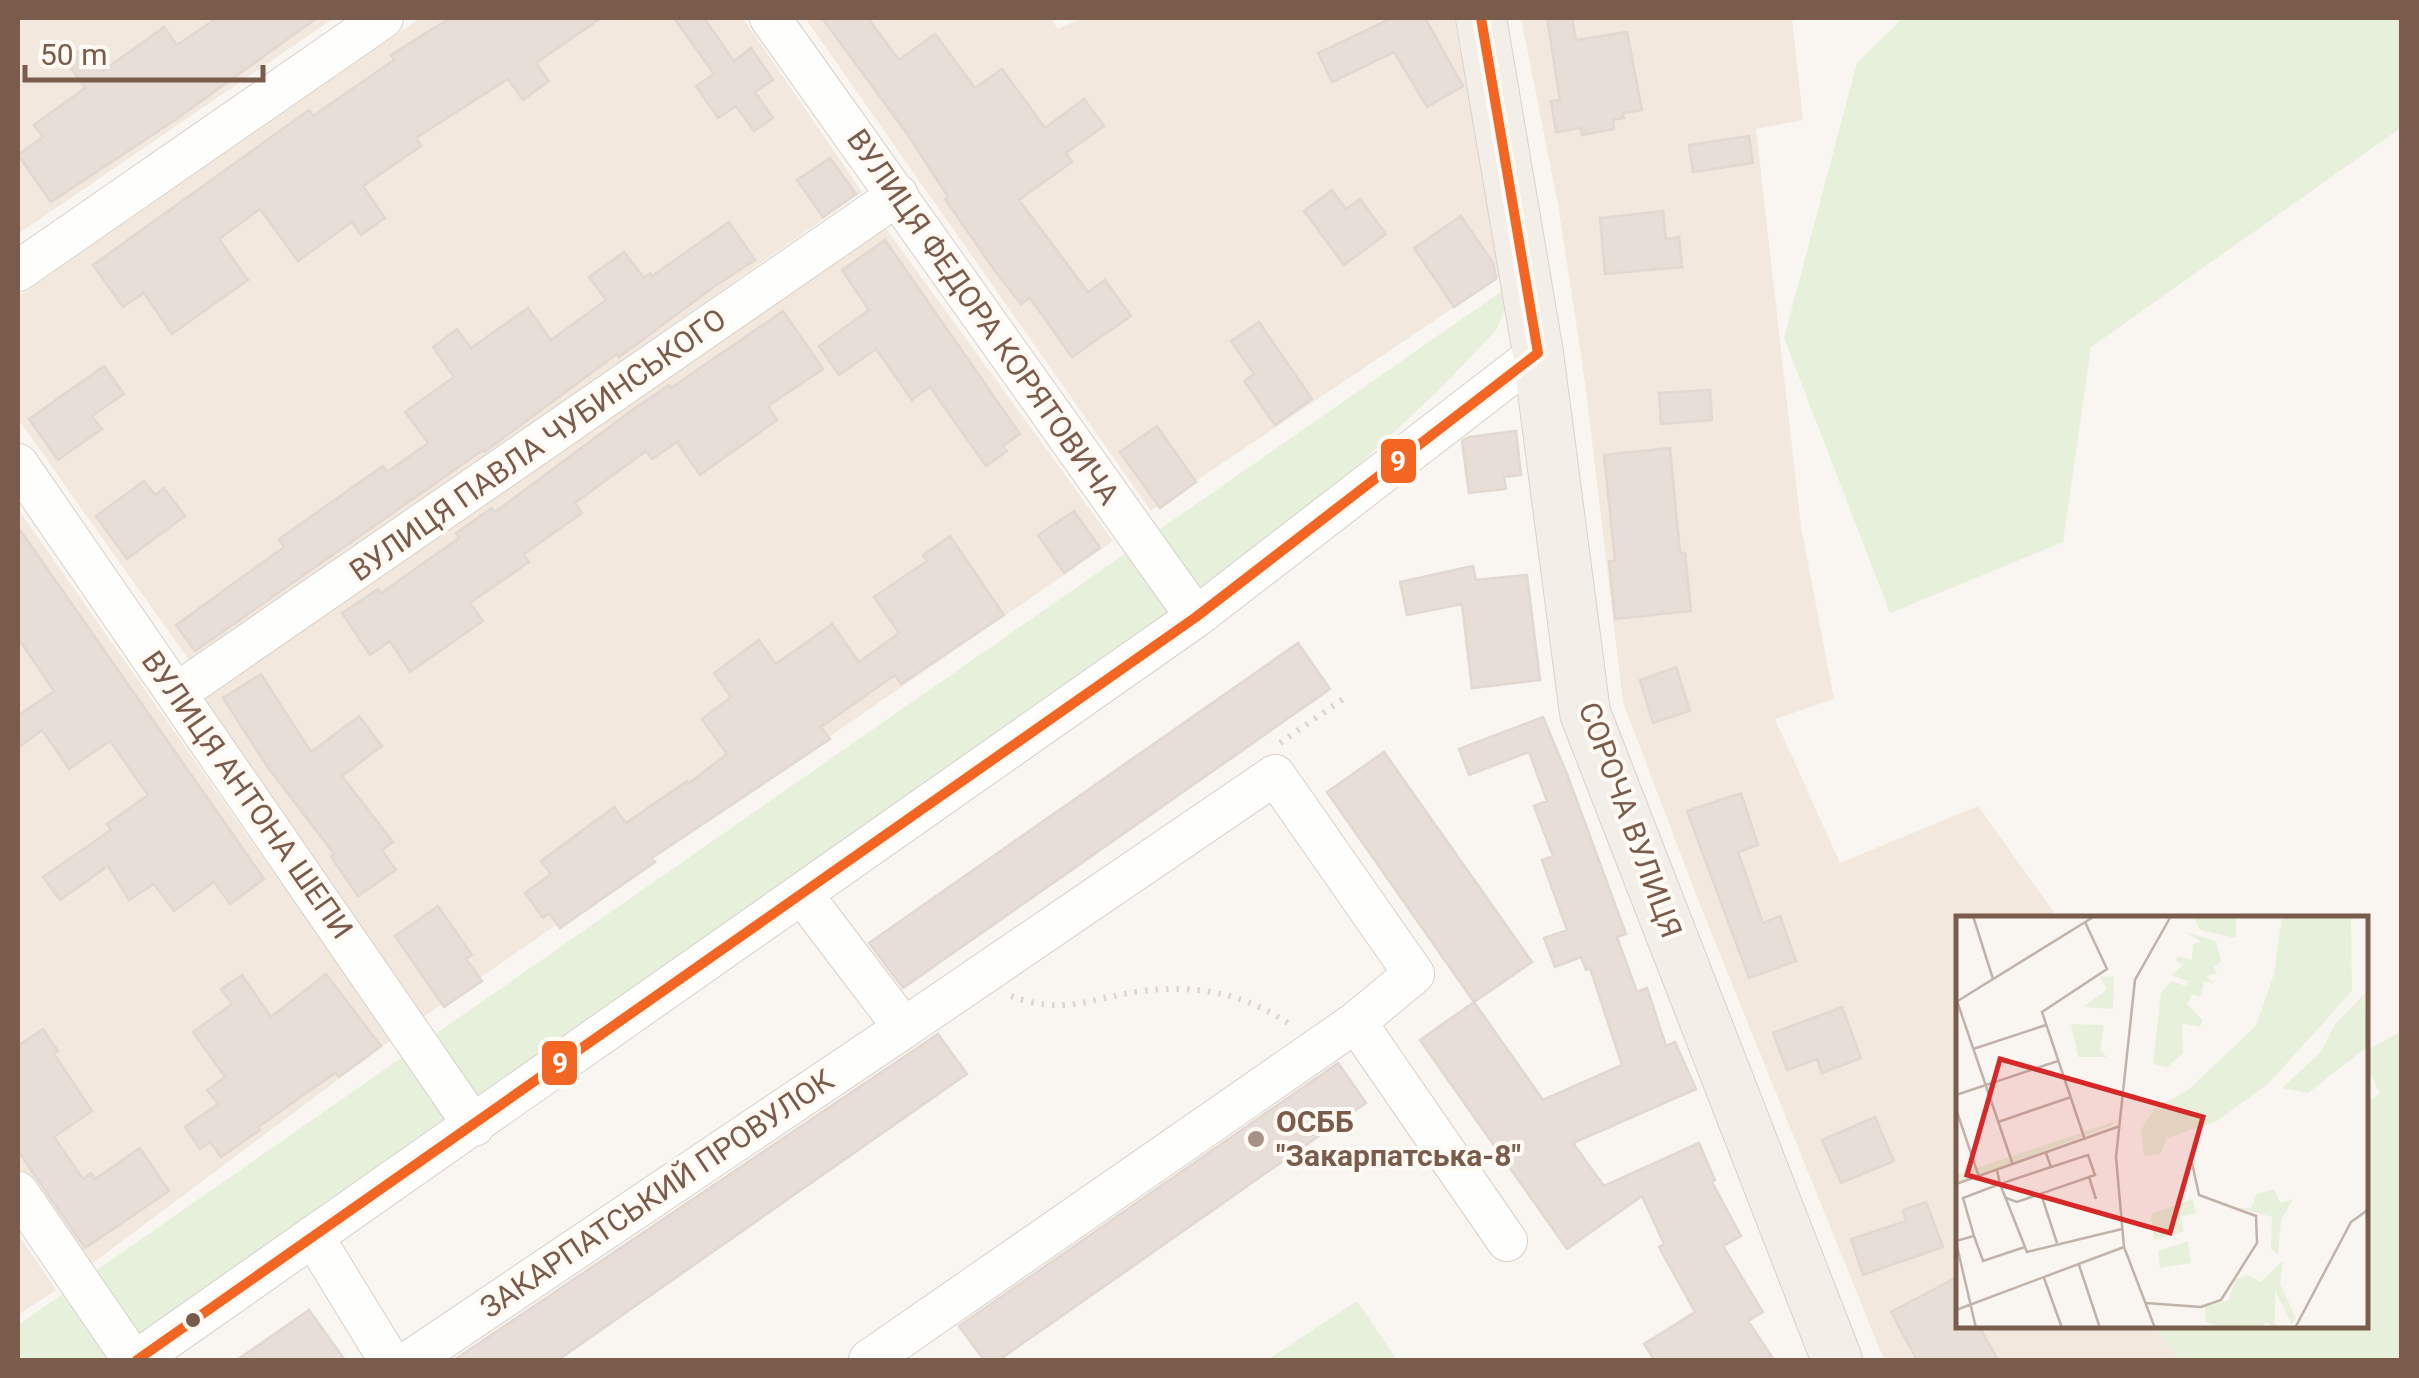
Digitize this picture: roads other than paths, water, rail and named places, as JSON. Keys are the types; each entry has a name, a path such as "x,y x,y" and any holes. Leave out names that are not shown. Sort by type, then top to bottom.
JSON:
{"main road":[{"name":"СОРОЧА ВУЛИЦЯ","path":"1481,18 1538,352 1585,713 1837,1360"}],"street":[{"path":"18,271 382,18"},
{"name":"ВУЛИЦЯ ФЕДОРА КОРЯТОВИЧА","path":"770,18 1196,617"},
{"name":"ВУЛИЦЯ ПАВЛА ЧУБИНСЬКОГО","path":"178,694 898,196"},
{"path":"18,1192 135,1360 1196,617 1538,352"},
{"name":"ВУЛИЦЯ АНТОНА ШЕПИ","path":"18,464 474,1126"},
{"name":"ЗАКАРПАТСЬКИЙ ПРОВУЛОК","path":"411,1360 1275,775 1414,974 1356,1022 873,1360"},
{"path":"802,894 904,1028"},
{"path":"1356,1022 1506,1241"},
{"path":"314,1236 389,1360"}],"place":[{"name":"ОСББ \"Закарпатська-8\"","path":"1256,1139"}]}
